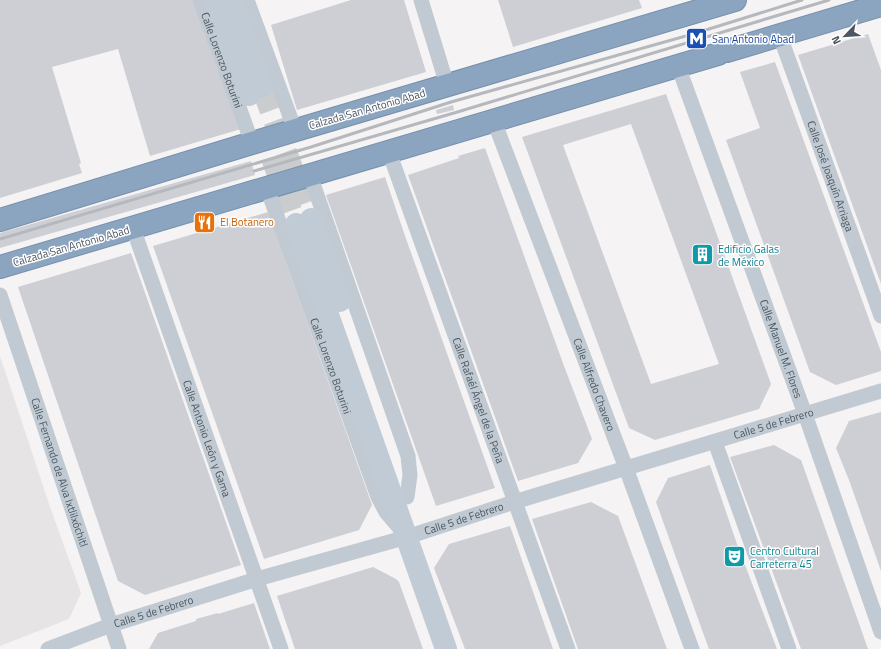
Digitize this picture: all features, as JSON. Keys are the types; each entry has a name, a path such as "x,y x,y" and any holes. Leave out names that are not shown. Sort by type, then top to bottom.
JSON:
{"highway":[{"name":"Calzada San Antonio Abad","path":"0,220 252,142 735,0"},
{"name":"Calzada San Antonio Abad","path":"0,267 881,5"}],"main road":[{"name":"Calle Lorenzo Boturini","path":"213,0 256,93 230,0"},
{"name":"Calle Lorenzo Boturini","path":"407,537 408,497 304,221 407,537 446,649"}],"street":[{"name":"Calle Lorenzo Boturini","path":"200,0 252,142"},
{"path":"247,0 295,130"},
{"path":"421,0 447,85"},
{"name":"Calle José Joaquín Arriaga","path":"780,36 881,316"},
{"name":"Calle Manuel M. Flores","path":"678,66 805,414 881,632"},
{"name":"Calle Alfredo Chavero","path":"494,121 626,468 692,649"},
{"name":"Calle Rafaél Ángel de la Peña","path":"389,152 568,649"},
{"name":"Calle Lorenzo Boturini","path":"310,175 408,456 410,475 408,497"},
{"name":"Calle Lorenzo Boturini","path":"268,188 378,497 386,512 407,537"},
{"name":"Calle Antonio León y Gama","path":"133,228 281,649"},
{"name":"Calle Fernando de Alva Ixtlilxóchitl","path":"0,295 120,649"},
{"name":"Calle 5 de Febrero","path":"48,649 111,625 257,579 407,537 514,502 881,391"},
{"path":"715,442 789,649"}],"shaded area":[{"path":"0,356 50,507 81,593 69,619 0,646"}],"building":[{"path":"0,0 193,0 218,71 220,70 241,129 150,156 118,49 52,67 81,163 79,164 82,173 0,198"},
{"path":"351,0 404,0 426,72 297,110 271,25"},
{"path":"498,0 639,0 642,8 513,47"},
{"path":"868,34 881,70 881,284 798,55"},
{"path":"775,62 881,352 881,371 836,385 810,372 726,140 760,128 740,72"},
{"name":"Edificio Galas de México","path":"666,94 771,384 759,409 655,440 629,428 522,137","holes":["631,124 719,364 651,384 563,145"]},
{"path":"453,105 454,110 437,114 436,110"},
{"path":"485,148 592,439 578,463 518,481 408,175 459,158 458,156"},
{"path":"251,161 255,175 0,248 0,233"},
{"path":"385,177 495,488 436,506 326,195"},
{"path":"268,212 372,505 359,530 264,559 153,246"},
{"path":"131,253 241,565 145,595 118,581 18,287"},
{"path":"881,412 881,571 849,480 836,448 849,421"},
{"path":"774,445 801,460 868,649 801,649 730,457"},
{"path":"710,465 737,544 777,649 709,649 706,641 656,502 668,478"},
{"path":"591,502 618,516 667,649 578,649 532,519"},
{"path":"510,526 553,649 465,649 434,568 449,544"},
{"path":"373,567 399,582 423,649 295,649 277,596"},
{"path":"254,603 270,649 149,649 158,633 196,621 196,619"}],"tunnel":[{"path":"263,90 311,219"},
{"path":"261,128 296,224"}],"railway":[{"path":"0,239 311,147 451,102 693,34 802,0"},
{"path":"254,171 454,113 829,0"}],"place":[{"name":"San Antonio Abad","path":"696,39"},
{"name":"El Botanero","path":"205,222"},
{"name":"Edificio Galas de México","path":"702,255"},
{"name":"Centro Cultural Carreterra 45","path":"735,557"}]}
